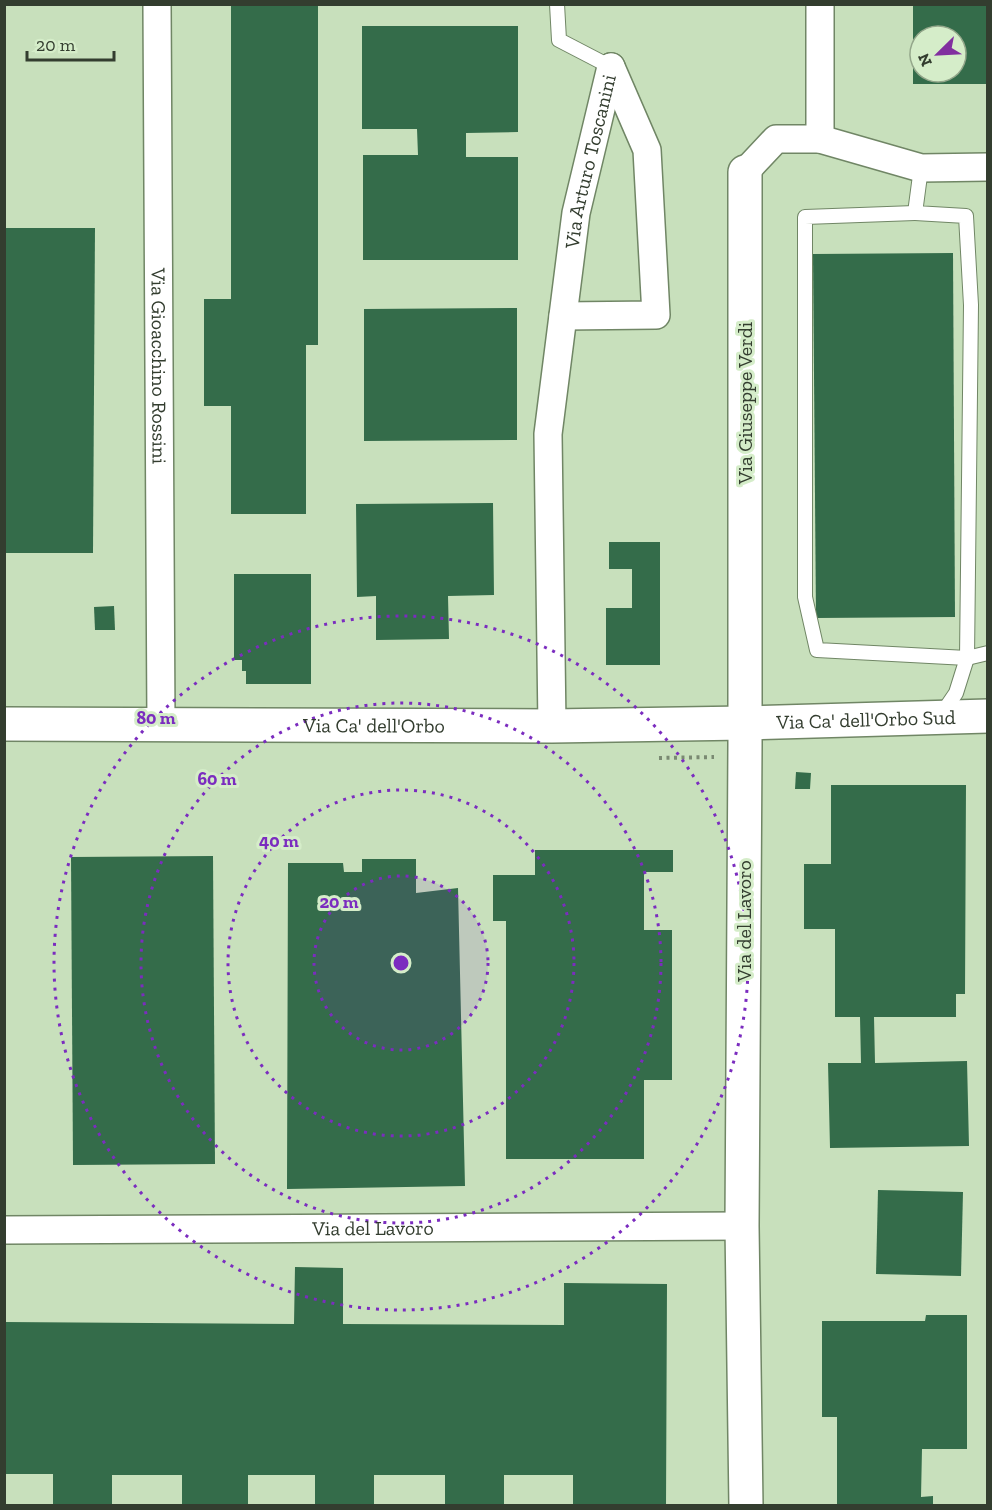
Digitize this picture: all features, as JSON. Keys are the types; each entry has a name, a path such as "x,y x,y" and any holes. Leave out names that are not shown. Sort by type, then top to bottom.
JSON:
{"street":[{"name":"Via Gioacchino Rossini","path":"157,4 161,726"},
{"path":"820,4 820,139"},
{"name":"Via Arturo Toscanini","path":"563,316 656,315 647,150 611,67"},
{"name":"Via Arturo Toscanini","path":"552,726 548,434 576,213 611,67"},
{"name":"Via Giuseppe Verdi","path":"745,723 746,172 776,139 820,139 921,168 987,167"},
{"name":"Via Ca' dell'Orbo Sud","path":"745,723 987,716"},
{"name":"Via Ca' dell'Orbo","path":"4,724 552,726 745,723"},
{"name":"Via del Lavoro","path":"745,723 742,1226 746,1506"},
{"name":"Via del Lavoro","path":"4,1230 742,1226"}],"lane":[{"path":"556,4 559,40 611,67"},
{"path":"915,213 921,168"},
{"path":"940,716 956,693 968,658 971,305 966,216 915,213 805,217 805,597 817,650 968,658 987,653"}],"building":[{"path":"231,4 318,4 318,345 306,345 306,514 231,514 231,406 204,406 204,299 231,299"},
{"path":"913,4 988,4 988,84 968,84 968,24 913,24"},
{"path":"362,26 518,26 518,132 466,133 466,157 518,157 518,260 363,260 363,155 418,155 417,129 362,129"},
{"path":"4,228 95,228 93,553 4,553"},
{"path":"953,253 955,617 816,618 813,254"},
{"path":"517,308 517,440 364,441 364,309"},
{"path":"493,503 494,595 448,596 449,639 376,640 376,596 357,597 356,504"},
{"path":"609,542 660,542 660,665 606,665 606,608 632,608 632,569 609,569"},
{"path":"234,574 311,574 311,684 246,684 246,671 242,671 242,660 234,660"},
{"path":"114,606 115,630 95,630 94,607"},
{"path":"796,772 811,773 810,789 795,789"},
{"path":"831,785 966,785 965,994 956,994 956,1017 874,1017 875,1063 967,1061 969,1146 830,1148 828,1063 861,1063 860,1017 835,1017 835,929 804,929 804,864 831,864"},
{"path":"535,850 673,850 673,872 644,872 644,930 672,930 672,1080 644,1080 644,1159 506,1159 506,921 493,921 493,875 535,875"},
{"path":"213,856 215,1164 73,1165 71,857"},
{"path":"362,859 416,859 416,893 458,888 465,1186 287,1189 288,863 343,863 344,872 362,872"},
{"path":"878,1190 963,1192 961,1276 876,1274"},
{"path":"295,1267 343,1268 343,1324 564,1325 564,1283 667,1284 666,1506 573,1506 573,1475 504,1475 504,1506 445,1506 445,1475 374,1475 374,1506 315,1506 315,1475 248,1475 248,1506 182,1506 182,1475 112,1475 112,1506 53,1506 53,1474 5,1474 5,1322 294,1324"},
{"path":"926,1315 967,1315 967,1449 922,1449 921,1497 933,1496 933,1506 837,1506 837,1417 822,1417 822,1321 925,1321"}]}
